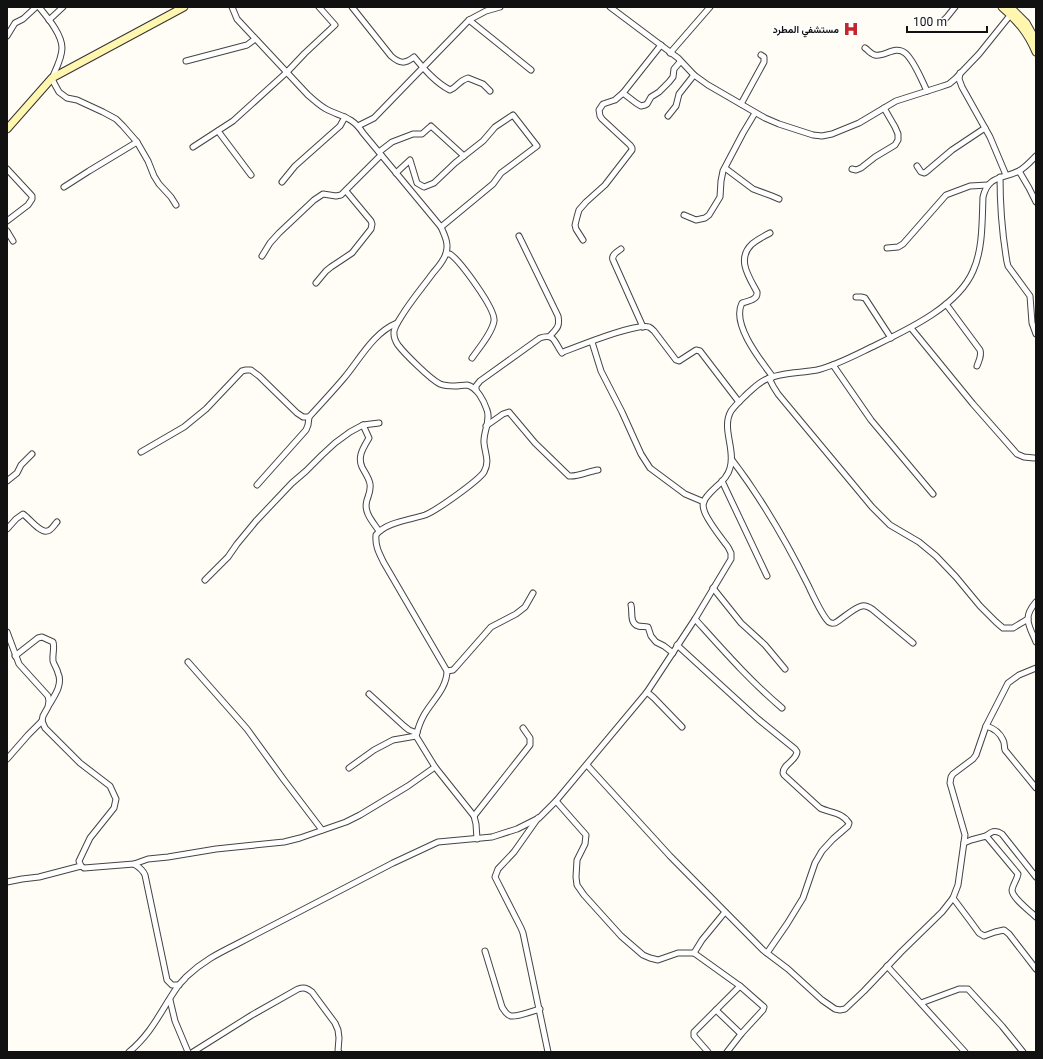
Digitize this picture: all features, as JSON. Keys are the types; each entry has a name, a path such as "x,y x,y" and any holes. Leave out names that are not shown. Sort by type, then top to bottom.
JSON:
{"street":[{"path":"7,36 15,23 23,19 36,7"},
{"path":"7,129 52,78 60,58 62,47 60,37 39,7"},
{"path":"49,20 63,7"},
{"path":"52,78 184,7"},
{"path":"232,7 237,19 317,103 351,119 358,126 441,228 448,245 446,254 441,263 405,311 397,323 394,333 397,343 404,352 432,379 448,386 469,386 476,390 487,411 488,419 484,445 488,459 484,472 475,481 438,508 426,514 386,527 379,531 376,535 375,543 378,552 447,671 447,677 444,684 424,715 418,726 416,734"},
{"path":"193,147 233,121 334,25 319,7"},
{"path":"352,7 391,56 397,61 408,61 414,57 445,88 450,90 462,80 468,78 483,84 490,91"},
{"path":"358,126 374,118 469,20 492,8 500,7"},
{"path":"610,7 678,58 680,62 694,75 708,85 755,113 778,124 813,135 822,136 832,134 859,123 896,101 949,84 955,84 962,88"},
{"path":"670,53 710,7"},
{"path":"943,21 954,7"},
{"path":"1002,7 1013,10 1026,24 1036,41"},
{"path":"1013,10 1031,40 1036,52"},
{"path":"949,84 979,54 1013,10"},
{"path":"469,20 531,70"},
{"path":"186,61 247,45 252,43 255,39"},
{"path":"583,240 575,225 579,210 606,185 632,150 630,145 602,119 598,113 600,106 615,100 623,93 661,45"},
{"path":"865,48 874,55 901,50 912,62 927,91"},
{"path":"741,104 764,62 764,58 761,55"},
{"path":"623,93 636,104 642,106 644,105 673,77 674,69 680,62"},
{"path":"960,73 959,79 962,88 985,128 1006,175"},
{"path":"668,116 676,106 679,94 694,75"},
{"path":"52,78 59,92 67,98 77,100 116,119 123,126 137,142 148,161 154,176 176,205"},
{"path":"852,169 856,170 860,168 895,145 898,140 898,134 895,127 884,108"},
{"path":"684,215 696,220 705,218 709,215 720,196 723,171 742,133 755,113"},
{"path":"396,173 410,160 418,183 424,188 434,183 455,162 483,141 495,127 512,115 537,146 502,173 493,184 441,228"},
{"path":"282,182 295,166 340,126 345,117"},
{"path":"262,256 270,243 279,233 314,200 323,194 336,196 346,191 392,142 413,134 422,134 431,126 464,156"},
{"path":"917,166 921,172 926,172 952,150 985,128"},
{"path":"218,131 251,175"},
{"path":"64,187 137,142"},
{"path":"548,1052 540,1009 521,928 494,877 498,869 514,852 539,818 587,765 647,692 695,619 730,559 731,553 703,509 707,496 729,472 732,460 728,420 732,411 739,402 761,382 771,378 817,370 833,365 911,328 946,304 965,286 978,260 983,197 988,185 993,180 1019,171 1036,156"},
{"path":"725,168 754,189 779,199"},
{"path":"7,169 32,196 32,199 28,205 7,221"},
{"path":"1019,171 1036,202"},
{"path":"1000,177 1002,232 1006,262 1030,296 1032,323 1036,334"},
{"path":"887,248 898,247 903,244 946,195 970,186 988,185"},
{"path":"316,283 326,271 352,253 372,226 371,221 346,191"},
{"path":"7,231 14,241"},
{"path":"770,233 753,243 745,255 744,265 757,295 756,298 742,303 740,311 743,330 771,378 773,386 778,394 863,498 890,525 919,542 936,556 980,606 1001,626 1013,628 1028,619"},
{"path":"476,390 476,386 480,381 540,338 550,336 559,324 558,316 519,236"},
{"path":"621,249 612,258 643,327"},
{"path":"446,254 450,254 458,260 472,279 494,316 494,322 484,342 472,358"},
{"path":"856,297 865,298 891,338"},
{"path":"946,304 980,350 981,354 977,366"},
{"path":"257,485 306,430 309,417 345,378 381,333 397,323"},
{"path":"550,336 562,352 627,329 643,327 651,328 677,361 696,350 700,351 739,402"},
{"path":"911,328 973,404 1017,454 1024,457 1034,458"},
{"path":"592,342 601,371 641,454 650,468 685,494 704,502"},
{"path":"833,365 871,420 932,494"},
{"path":"141,452 184,427 206,409 242,371 246,370 251,370 259,376 297,413 303,417 309,417"},
{"path":"486,426 503,414 509,412 535,443 569,476 575,476 589,471 598,470"},
{"path":"205,580 228,557 256,521 292,483 335,443 363,425 379,423"},
{"path":"363,425 369,438 361,450 360,457 360,463 367,474 370,485 370,494 367,501 367,512 379,531"},
{"path":"7,481 17,473 21,465 32,454"},
{"path":"732,460 774,521 798,564 819,607 828,621 835,623 858,608 867,606 913,643"},
{"path":"722,481 767,576"},
{"path":"7,529 23,514 39,529 45,531 50,530 57,522"},
{"path":"713,588 740,622 764,645 785,669"},
{"path":"447,671 453,670 491,627 525,607 533,593"},
{"path":"1036,602 1028,614 1028,623 1036,642"},
{"path":"632,605 631,615 634,623 638,626 648,627 651,632 651,636 656,642 673,653"},
{"path":"695,619 767,696 782,708"},
{"path":"7,632 19,664 48,696 48,708"},
{"path":"16,656 38,638 47,638 53,642 55,647 53,656 54,664 59,673 60,679 57,693 43,716 42,721 44,728 80,763 110,786 116,799 114,808 90,838 79,861 81,866"},
{"path":"677,645 758,719 795,749 797,752 796,757 783,769 784,776 820,808 840,815 849,823 848,826 822,851 815,863 803,898 767,953"},
{"path":"188,662 246,729 322,830"},
{"path":"587,765 670,856 763,950 788,969 822,1000 835,1009 845,1009 942,912 953,898 958,885 965,835 950,780 951,777 973,760 986,726 1008,683 1019,675 1036,668"},
{"path":"647,692 682,728"},
{"path":"369,694 404,726 416,734 435,767 474,816 477,839"},
{"path":"7,759 42,721"},
{"path":"986,726 993,729 1004,740 1005,750 1036,788"},
{"path":"474,816 530,745 530,738 523,728"},
{"path":"349,768 374,750 393,740 416,734"},
{"path":"7,882 39,877 81,866 84,868 134,864 148,859 216,849 284,842 300,838 346,822 360,815 408,786 435,767"},
{"path":"556,801 586,834 585,844 577,860 577,885 584,895 621,936 643,955 658,960 678,953 694,953 762,1004 764,1007 763,1010 727,1052"},
{"path":"129,1052 146,1036 179,985 195,968 215,955 438,842 492,837 517,829 539,818"},
{"path":"964,843 986,836 993,831 998,831 1036,877"},
{"path":"986,836 1018,874 1012,890 1014,896 1036,917"},
{"path":"134,864 138,866 145,875 167,980 172,985 179,985"},
{"path":"953,898 978,933 984,936 1004,930 1009,934 1036,969"},
{"path":"694,953 702,940 725,912"},
{"path":"485,951 502,1007 506,1013 511,1016 540,1009"},
{"path":"887,966 965,1052"},
{"path":"708,1052 694,1036 694,1032 740,986"},
{"path":"193,1052 252,1015 302,988 307,988 312,992 335,1023 338,1030 339,1052"},
{"path":"921,1004 959,989 968,989 1002,1026 1022,1052"},
{"path":"170,1000 175,1021 188,1052"},
{"path":"716,1010 741,1034"}],"place":[{"name":"مستشفي المطرد","path":"851,29"}]}
